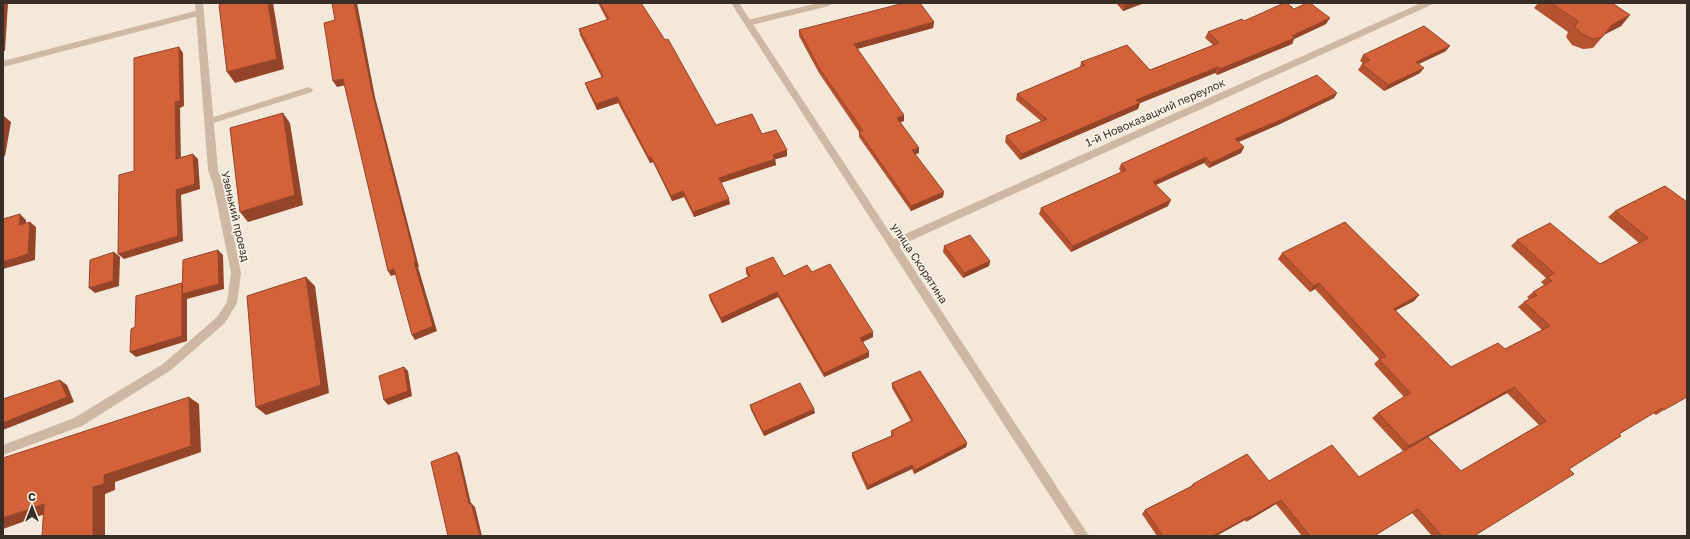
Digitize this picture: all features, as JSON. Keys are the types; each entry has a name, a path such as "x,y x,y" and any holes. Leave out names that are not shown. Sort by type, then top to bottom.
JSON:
{"street":[{"name":"улица Скорятина","path":"735,3 1083,536"},
{"path":"748,23 829,3"},
{"name":"1-й Новоказацкий переулок","path":"893,244 1428,3"},
{"path":"3,64 199,8"},
{"name":"Узенький проезд","path":"3,450 78,422 167,367 221,320 232,303 236,273 218,184 213,170 210,121 199,8"},
{"path":"210,121 309,90"}],"building":[{"path":"222,3 268,3 277,59 227,72 219,5"},
{"path":"332,3 354,3 372,92 416,262 414,262 433,326 412,335 394,269 388,271 343,79 333,81 324,23 335,20"},
{"path":"600,3 641,3 665,40 668,39 716,125 752,114 762,134 776,130 787,150 773,155 775,159 719,178 729,199 693,212 683,191 671,196 617,97 596,104 585,83 603,77 579,29 609,19"},
{"path":"904,3 920,3 934,22 854,44 904,115 897,118 919,148 912,150 944,192 911,206 859,132 863,131 819,68 799,30"},
{"path":"1287,3 1294,9 1310,3 1330,18 1292,36 1295,38 1220,69 1218,67 1136,100 1140,103 1022,154 1006,136 1047,119 1017,94 1085,65 1081,62 1127,45 1150,70 1219,43 1208,32 1242,19 1244,21"},
{"path":"1551,3 1612,3 1630,15 1612,25 1602,37 1593,39 1582,34 1575,27 1578,21"},
{"path":"1424,26 1450,46 1416,62 1424,68 1388,85 1362,64 1370,60 1363,55"},
{"path":"179,47 180,101 175,102 176,159 193,154 195,184 176,190 178,236 118,254 119,175 134,171 134,58"},
{"path":"1317,75 1337,93 1283,119 1235,139 1244,147 1211,163 1206,157 1153,182 1171,200 1073,246 1041,208 1126,170 1121,164"},
{"path":"283,113 295,195 240,212 230,128"},
{"path":"1665,186 1687,202 1687,397 1664,410 1662,408 1619,434 1621,436 1569,469 1574,474 1474,536 1442,536 1418,509 1374,536 1310,536 1281,500 1213,536 1163,536 1145,510 1194,485 1193,484 1247,454 1269,481 1332,445 1359,477 1428,437 1461,471 1546,421 1514,387 1409,446 1378,413 1410,393 1379,359 1386,356 1319,283 1314,286 1282,253 1345,222 1419,295 1394,309 1451,367 1498,343 1505,349 1550,326 1524,302 1537,295 1533,292 1552,281 1547,277 1554,273 1517,240 1550,223 1600,264 1648,238 1615,211"},
{"path":"20,214 19,225 30,222 28,254 3,262 3,219"},
{"path":"970,235 990,261 964,273 944,246"},
{"path":"218,250 219,284 182,294 183,260"},
{"path":"114,252 113,281 89,288 90,260"},
{"path":"773,257 784,276 807,265 812,272 830,264 873,332 860,338 869,352 824,373 777,292 721,318 709,295 750,276 746,268"},
{"path":"306,277 321,385 256,407 247,296"},
{"path":"182,283 182,336 130,352 131,329 135,327 136,296"},
{"path":"404,367 408,391 384,400 379,376"},
{"path":"920,371 967,443 915,470 912,465 868,486 852,453 894,435 891,431 913,420 892,383"},
{"path":"60,380 67,397 3,423 3,399"},
{"path":"800,383 814,409 763,432 750,405"},
{"path":"189,397 191,446 104,475 104,484 93,487 93,536 42,536 44,504 3,518 3,458"},
{"path":"457,452 469,504 471,503 480,536 448,536 431,462"}]}
